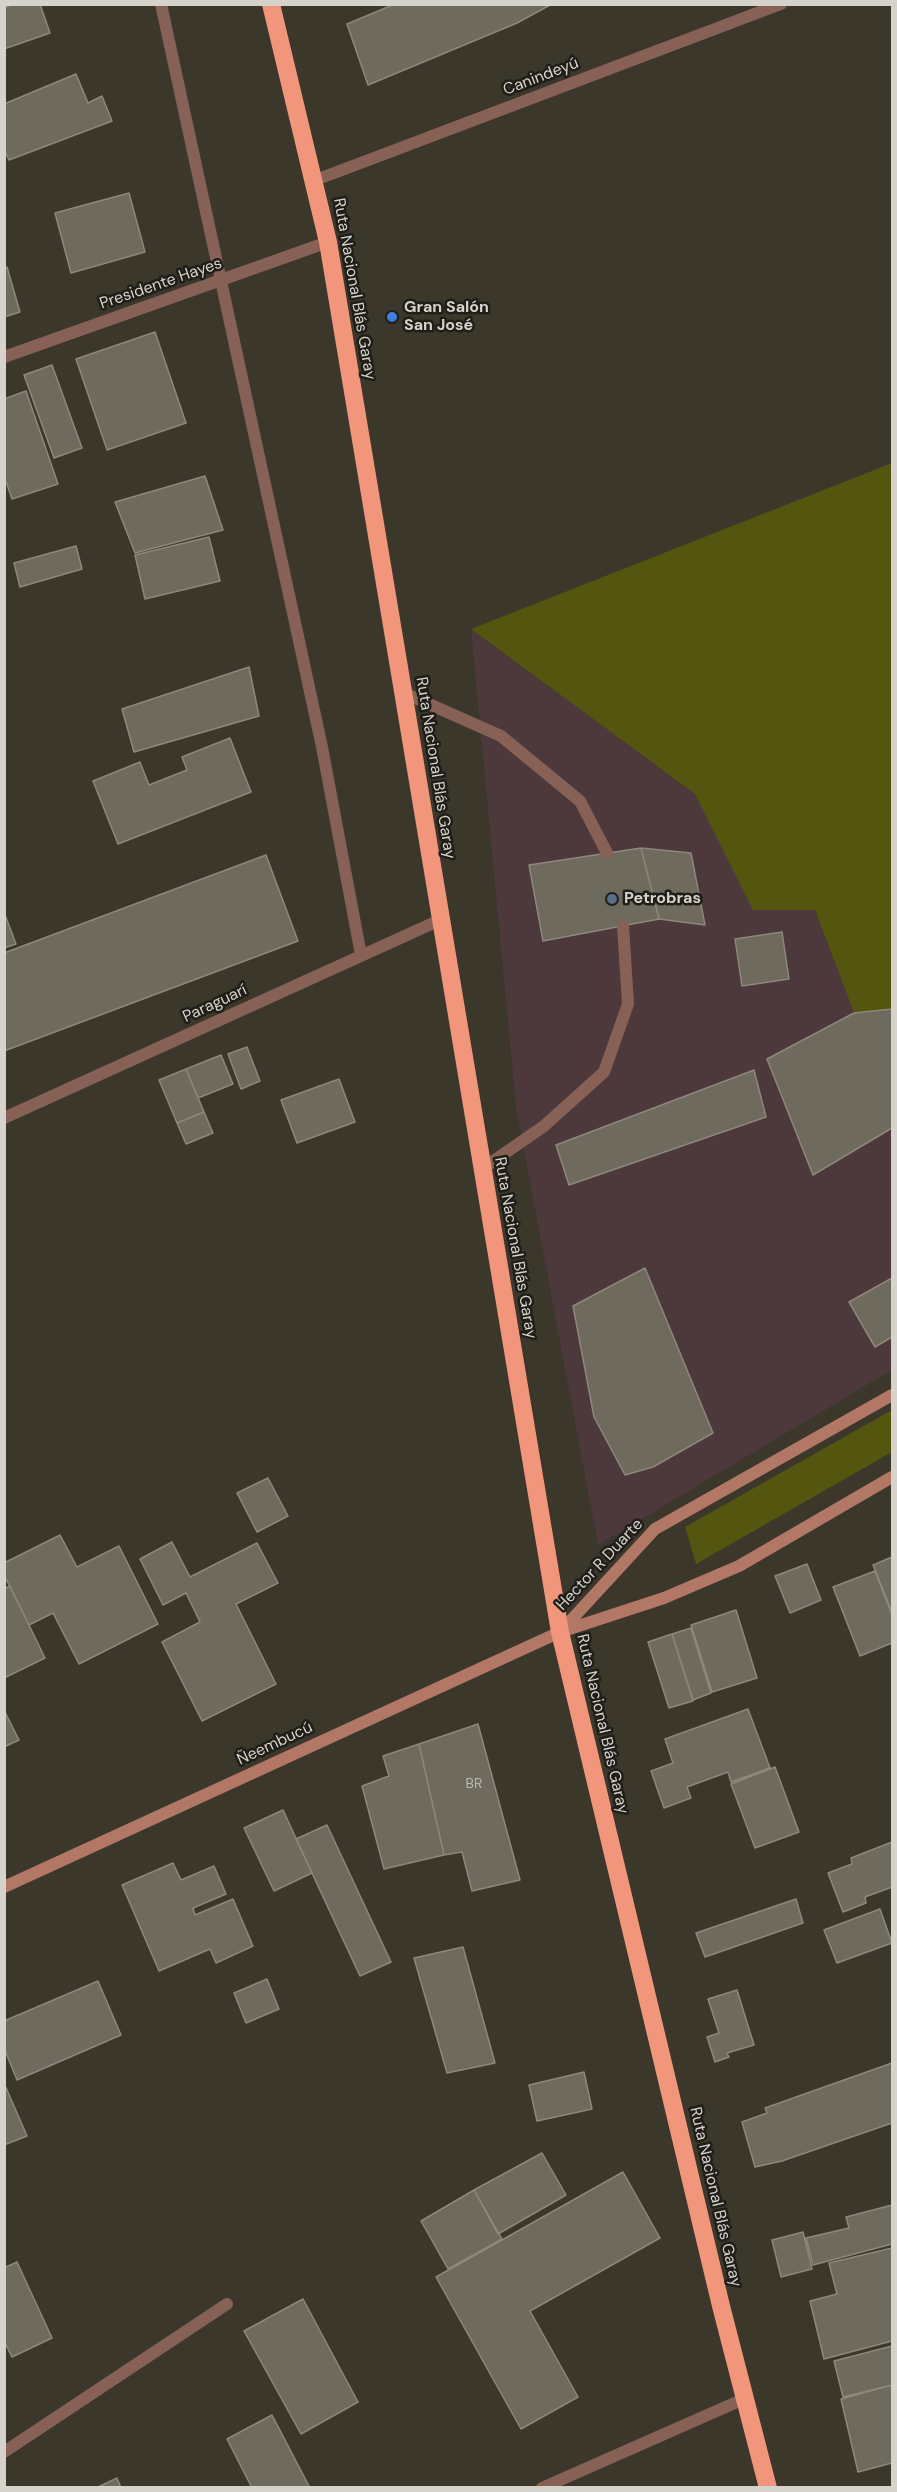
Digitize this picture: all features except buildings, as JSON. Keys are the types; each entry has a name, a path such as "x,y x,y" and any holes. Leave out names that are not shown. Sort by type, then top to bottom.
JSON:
{"highway":[{"name":"Ruta Nacional Blás Garay","path":"273,5 328,242 560,1632 718,2295 768,2487"}],"street":[{"path":"161,4 319,736 361,956"},
{"name":"Canindeyú","path":"313,181 781,4"},
{"name":"Presidente Hayes","path":"4,357 328,242"},
{"path":"402,692 501,736 580,801 607,853"},
{"name":"Paraguarí","path":"4,1118 440,920"},
{"path":"482,1169 544,1126 604,1072 628,1004 623,926"},
{"name":"Hector R Duarte","path":"560,1632 655,1529 892,1395"},
{"name":"Hector R Duarte","path":"560,1632 664,1598 739,1566 892,1477"},
{"name":"Ñeembucú","path":"4,1887 560,1632"},
{"path":"4,2452 227,2304"},
{"path":"542,2487 746,2398"}],"shaded area":[{"path":"892,463 892,1009 854,1013 815,910 753,910 695,794 471,629"},
{"path":"471,629 695,794 753,909 815,910 854,1013 892,1009 892,1370 598,1545 516,1107"},
{"path":"892,1410 892,1452 696,1564 685,1527"}],"place":[{"name":"Gran Salón San José","path":"392,317"},
{"name":"Petrobras","path":"612,899"}]}
